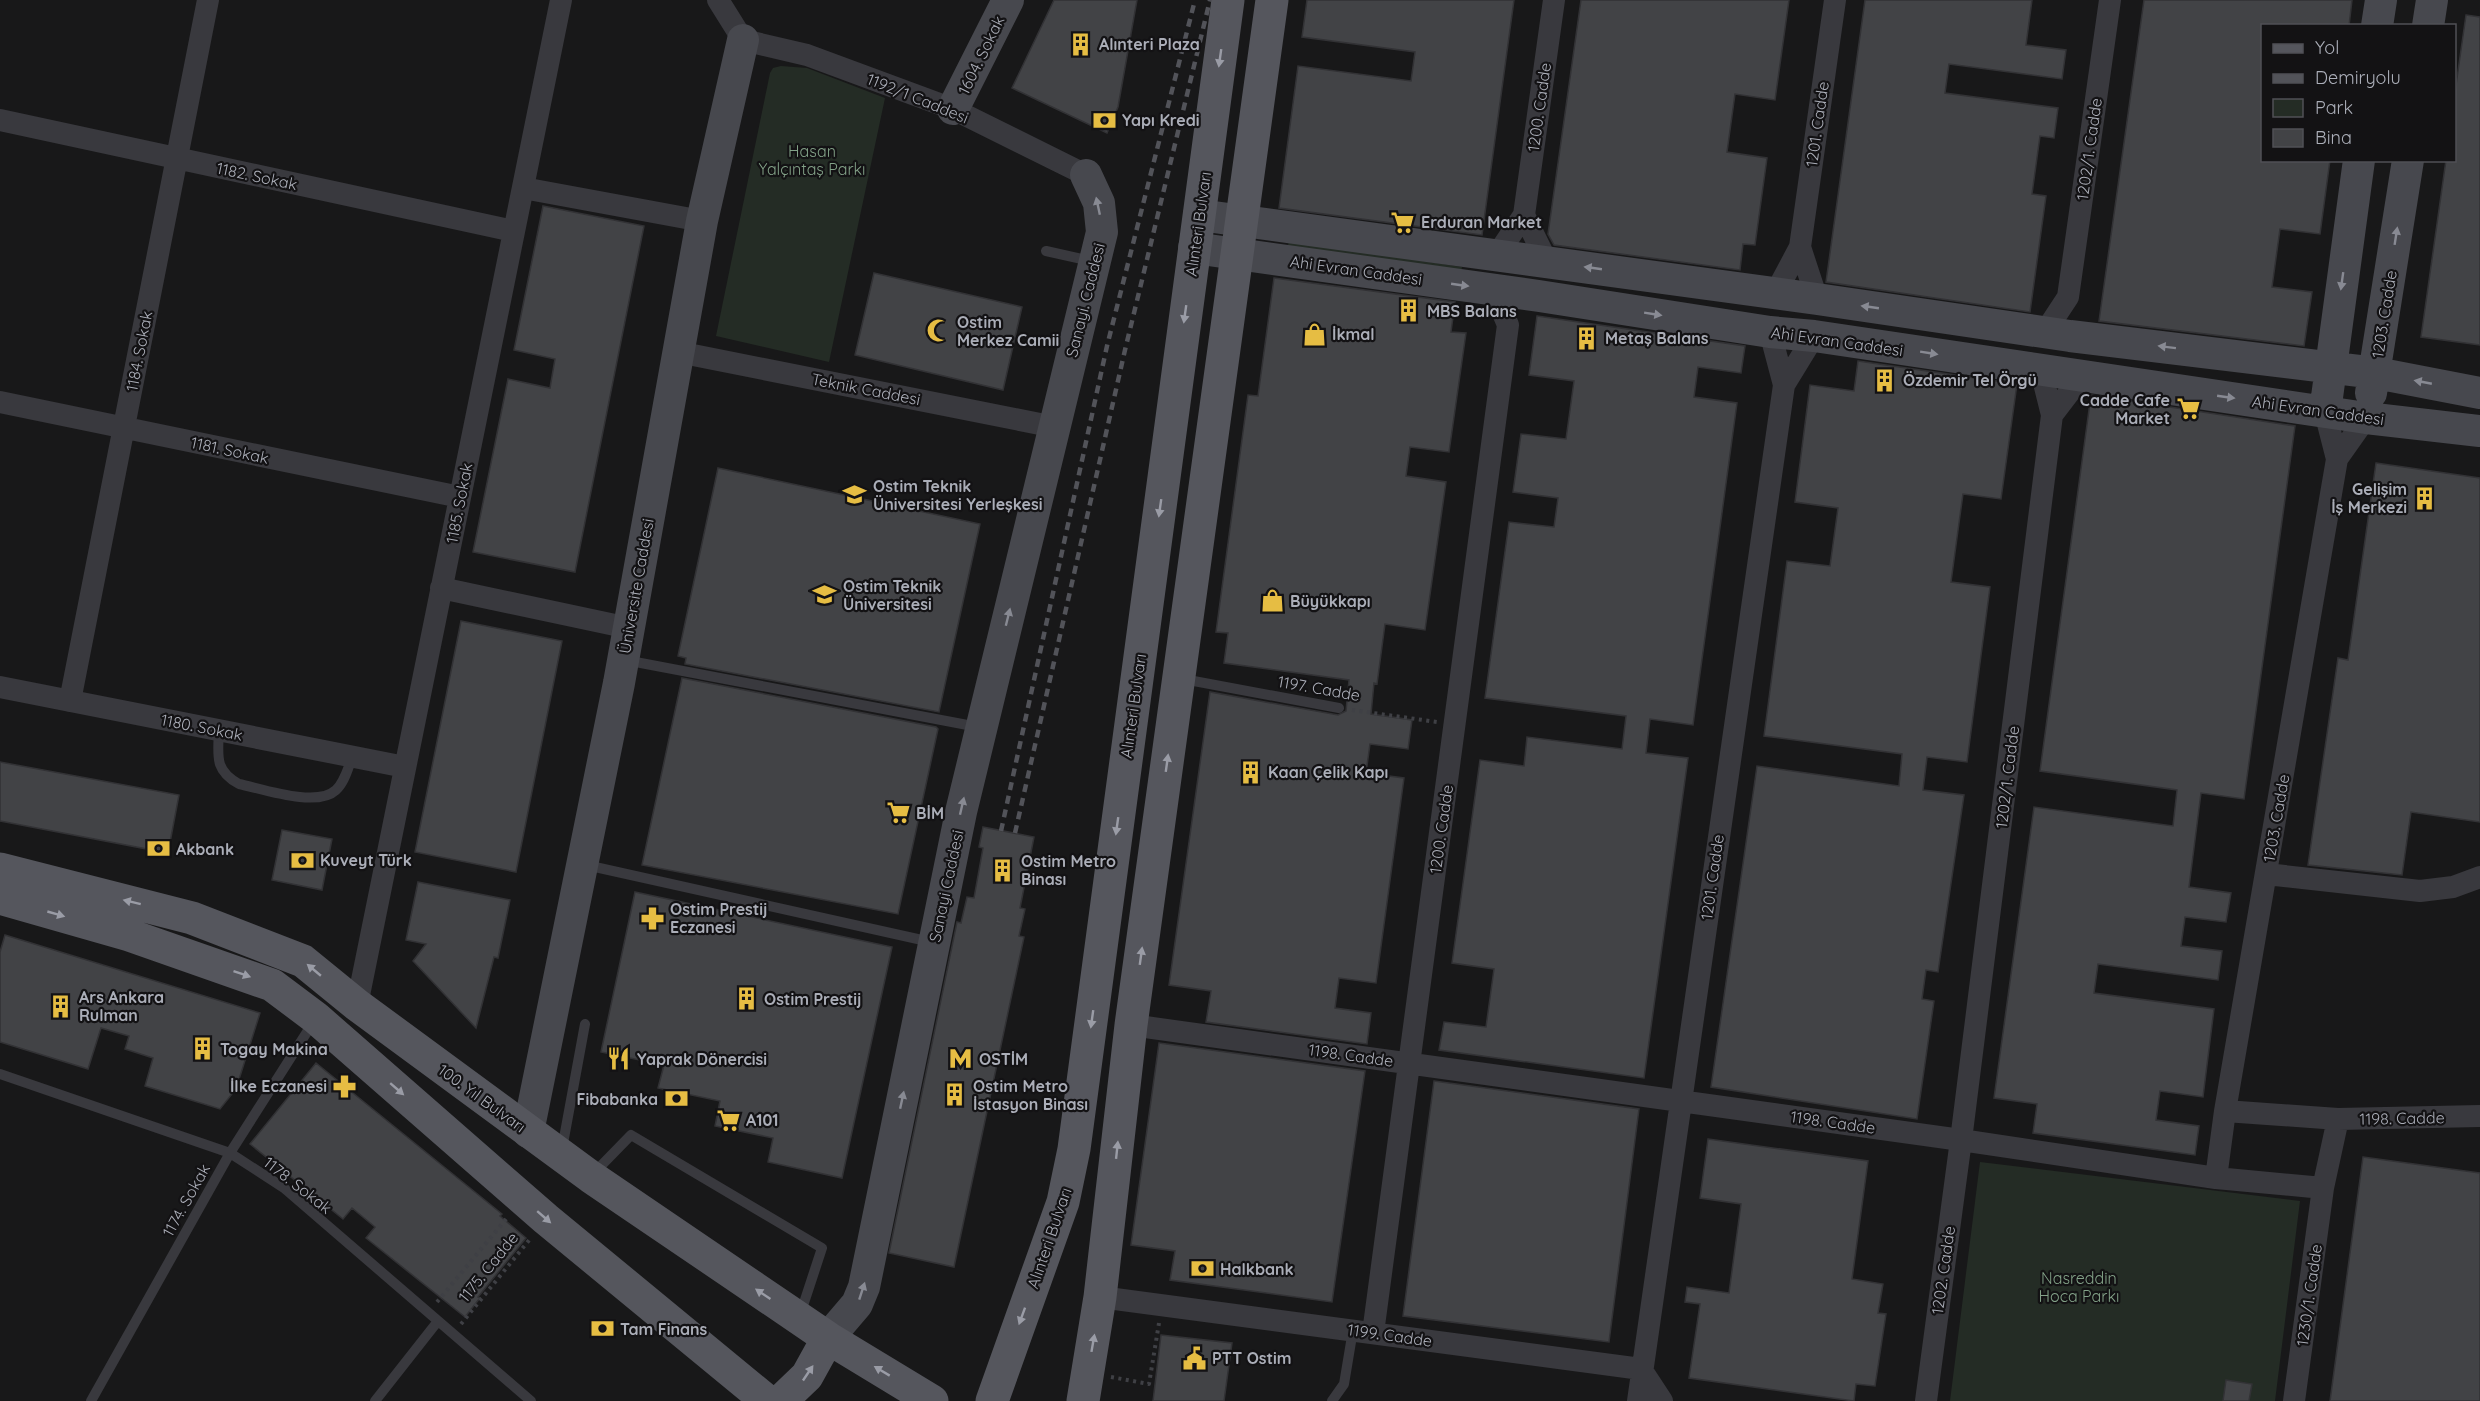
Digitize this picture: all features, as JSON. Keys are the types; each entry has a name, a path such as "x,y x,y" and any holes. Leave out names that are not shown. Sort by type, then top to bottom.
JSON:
{"main road":[{"name":"1604. Sokak","path":"953,110 1008,0"},
{"name":"Alınteri Bulvarı","path":"992,1401 1064,1202 1074,1149 1228,0"},
{"path":"1085,1387 1100,1297 1131,1025 1272,0"},
{"path":"2378,24 2381,0"},
{"path":"2428,24 2432,0"},
{"name":"Üniversite Caddesi","path":"528,1132 623,659 702,221 743,40"},
{"name":"1203. Cadde","path":"2325,412 2359,162"},
{"name":"1203. Cadde","path":"2366,418 2376,373 2408,162"},
{"name":"Sanayi. Caddesi","path":"1055,427 1102,232 1099,202 1086,175"},
{"name":"Ahi Evran Caddesi","path":"1199,215 2087,338 2376,373 2480,393"},
{"name":"Ahi Evran Caddesi","path":"1194,248 1539,296 1770,332 1814,336 2366,418 2480,431"},
{"name":"1200. Cadde","path":"1493,290 1497,255"},
{"path":"1539,296 1547,262"},
{"name":"1201. Cadde","path":"1770,332 1775,294"},
{"name":"1201. Cadde","path":"1814,336 1817,299"},
{"name":"1202/1. Cadde","path":"2041,371 2045,332"},
{"path":"2081,377 2087,338"},
{"name":"Sanayi Caddesi","path":"828,1338 857,1304 864,1287 961,812 1055,427"},
{"name":"100. Yıl Bulvarı","path":"0,868 192,918 303,962 357,1005 591,1177 828,1338 932,1401"},
{"path":"0,898 129,935 272,985 316,1018 534,1209 767,1401"},
{"path":"781,1401 807,1376 828,1338"}],"street":[{"name":"1184. Sokak","path":"70,701 208,0"},
{"name":"1185. Sokak","path":"357,1005 561,0"},
{"path":"718,0 743,40"},
{"name":"1200. Cadde","path":"1497,255 1524,215 1554,0"},
{"name":"1201. Cadde","path":"1775,294 1800,248 1834,0"},
{"name":"1202/1. Cadde","path":"2045,332 2068,297 2110,0"},
{"name":"1192/1 Caddesi","path":"743,40 807,55 953,110 1086,175"},
{"name":"1182. Sokak","path":"0,120 514,231"},
{"path":"523,188 702,221"},
{"path":"1524,215 1547,262"},
{"name":"1201. Cadde","path":"1800,248 1817,299"},
{"name":"1200. Cadde","path":"1363,1332 1411,1064 1508,325 1493,290"},
{"path":"1508,325 1539,296"},
{"path":"2068,297 2087,338"},
{"name":"1201. Cadde","path":"1638,1401 1784,385 1770,332"},
{"name":"1201. Cadde","path":"1784,385 1814,336"},
{"name":"Teknik Caddesi","path":"678,352 1055,427"},
{"name":"1202/1. Cadde","path":"1961,1140 2052,415 2041,371"},
{"path":"2052,415 2081,377"},
{"name":"1181. Sokak","path":"0,402 460,497"},
{"name":"1203. Cadde","path":"2216,1178 2225,1111 2337,459 2325,412"},
{"name":"1203. Cadde","path":"2337,459 2366,418"},
{"path":"441,588 628,628"},
{"name":"1180. Sokak","path":"0,687 405,767"},
{"path":"2266,874 2420,891 2453,887 2480,877"},
{"name":"1198. Cadde","path":"1131,1025 1961,1140 2216,1178 2323,1188 2338,1119 2480,1116"},
{"path":"2225,1111 2338,1119"},
{"name":"1202. Cadde","path":"1926,1401 1961,1140"},
{"name":"1230/1. Cadde","path":"2294,1401 2323,1188"},
{"name":"1199. Cadde","path":"1100,1297 1641,1369"},
{"path":"1641,1369 1662,1401"}],"lane":[{"path":"1046,252 1095,262"},
{"path":"623,659 981,728"},
{"name":"1197. Cadde","path":"1178,678 1339,708"},
{"path":"219,730 218,761 225,774 232,780 239,784 308,799 322,798 338,788 352,756"},
{"path":"582,865 934,943"},
{"name":"1174. Sokak","path":"91,1401 230,1153 316,1018"},
{"path":"561,1155 585,1024"},
{"name":"1178. Sokak","path":"0,1074 230,1153 284,1188 531,1401"},
{"path":"591,1177 631,1135 822,1248 799,1318"},
{"path":"375,1401 438,1321"},
{"path":"1332,1401 1344,1384 1363,1332"}],"path":[{"name":"1197. Cadde","path":"1339,708 1455,725"},
{"path":"429,1313 534,1209"},
{"name":"1175. Cadde","path":"453,1334 534,1209"},
{"path":"1085,1387 1149,1384 1161,1305"}],"green space":[{"name":"Hasan Yalçıntaş Parkı","path":"781,66 807,68 885,98 829,362 716,336 770,73 773,68"},
{"path":"1289,240 1462,267 1460,278 1287,251"},
{"name":"Nasreddin Hoca Parkı","path":"1980,1162 2300,1201 2275,1401 1950,1401"}],"building":[{"name":"Alınteri Plaza","path":"1054,0 1137,0 1118,107 1107,133 1012,88"},
{"path":"1307,0 1514,0 1482,235 1279,208 1298,66 1411,81 1415,52 1302,37"},
{"path":"1581,0 1789,0 1775,100 1735,94 1727,152 1767,158 1755,245 1743,244 1740,270 1554,245 1548,234"},
{"path":"1865,0 2032,0 2026,45 2066,50 2062,79 1949,64 1945,93 2058,108 2054,138 2040,136 2032,194 2046,196 2030,312 1826,282"},
{"path":"2144,0 2352,0 2349,24 2261,24 2261,162 2330,162 2320,234 2280,229 2272,287 2312,292 2304,346 2099,321"},
{"path":"2466,15 2480,17 2480,345 2421,337 2446,162 2456,162 2456,85"},
{"path":"543,206 644,226 575,572 473,552 508,379 550,388 555,359 514,350"},
{"name":"Ostim Merkez Camii","path":"874,273 1022,307 1003,390 855,355"},
{"path":"1274,278 1455,302 1451,332 1466,333 1449,452 1410,447 1406,476 1446,482 1425,630 1385,624 1377,684 1374,683 1371,714 1412,720 1408,749 1370,744 1366,773 1404,778 1376,983 1339,978 1335,1008 1371,1013 1367,1044 1206,1022 1211,991 1169,985 1210,692 1338,715 1346,711 1349,680 1224,663 1228,633 1216,632 1248,395 1258,396"},
{"path":"1537,316 1745,346 1741,373 1698,367 1694,397 1737,403 1693,725 1650,719 1646,753 1688,758 1644,1078 1439,1050 1444,1022 1486,1027 1494,969 1452,963 1480,760 1524,766 1527,737 1622,749 1626,716 1485,698 1509,522 1554,527 1558,498 1513,492 1521,434 1566,439 1574,381 1529,375"},
{"path":"1858,361 2017,384 2001,499 1963,494 1951,582 1990,587 1967,762 1927,757 1923,790 1964,795 1938,972 1926,970 1922,999 1934,1001 1917,1119 1711,1087 1757,766 1899,786 1902,754 1764,736 1787,561 1830,566 1838,508 1795,502 1810,385 1854,391"},
{"path":"2091,395 2295,426 2244,799 2201,793 2189,887 2231,893 2226,922 2185,917 2181,946 2222,951 2218,980 2098,964 2094,993 2214,1009 2203,1097 2160,1091 2156,1120 2199,1126 2195,1155 2033,1133 2037,1104 1994,1098 2034,807 2173,826 2177,790 2040,771"},
{"path":"2376,463 2480,478 2480,822 2411,812 2402,875 2308,865 2338,658 2348,660"},
{"path":"718,468 980,524 939,712 685,664 686,658 678,656"},
{"path":"461,621 562,641 516,872 415,852"},
{"path":"682,678 938,729 898,914 642,865"},
{"path":"0,762 179,795 168,853 0,821"},
{"name":"Ostim Metro İstasyon Binası","path":"983,827 1034,837 1020,908 1025,909 1019,936 1024,937 954,1267 889,1253 957,922 961,923 967,897 974,898 983,848 979,847"},
{"name":"Kuveyt Türk","path":"282,830 332,839 322,890 272,880"},
{"path":"418,882 510,900 498,958 494,957 476,1028 413,961 426,944 406,940"},
{"name":"Ostim Prestij","path":"635,892 892,947 842,1178 768,1162 773,1138 715,1126 720,1101 658,1088 664,1065 601,1052"},
{"path":"5,935 260,1013 236,1089 220,1109 145,1086 153,1058 125,1049 129,1036 101,1028 88,1069 0,1042 0,952"},
{"path":"1159,1043 1365,1071 1332,1302 1170,1280 1175,1251 1131,1245"},
{"path":"316,1063 502,1214 500,1216 526,1238 478,1297 480,1298 465,1317 366,1238 375,1227 352,1208 343,1219 250,1144"},
{"path":"1434,1081 1639,1109 1609,1342 1403,1316"},
{"path":"1708,1139 1868,1161 1852,1279 1883,1284 1878,1313 1886,1314 1875,1386 1856,1384 1854,1401 1689,1378 1700,1304 1685,1302 1687,1287 1729,1293 1741,1204 1700,1198"},
{"path":"2363,1157 2480,1173 2480,1401 2330,1401"},
{"name":"PTT Ostim","path":"1161,1335 1232,1343 1224,1401 1153,1401"},
{"path":"2226,1380 2252,1384 2249,1401 2223,1401"}],"railway":[{"path":"1001,831 1107,346 1195,0"},
{"path":"1015,833 1125,350 1210,0"}],"place":[{"name":"Alınteri Plaza","path":"1081,44"},
{"name":"Yapı Kredi","path":"1104,120"},
{"name":"Erduran Market","path":"1403,222"},
{"name":"MBS Balans","path":"1409,311"},
{"name":"Ostim Merkez Camii","path":"939,331"},
{"name":"İkmal","path":"1314,334"},
{"name":"Metaş Balans","path":"1587,338"},
{"name":"Özdemir Tel Örgü","path":"1885,380"},
{"name":"Cadde Cafe Market","path":"2188,409"},
{"name":"Ostim Teknik Üniversitesi Yerleşkesi","path":"855,495"},
{"name":"Gelişim İş Merkezi","path":"2425,498"},
{"name":"Ostim Teknik Üniversitesi","path":"825,595"},
{"name":"Büyükkapı","path":"1272,601"},
{"name":"Kaan Çelik Kapı","path":"1250,772"},
{"name":"BİM","path":"898,813"},
{"name":"Akbank","path":"158,849"},
{"name":"Kuveyt Türk","path":"302,860"},
{"name":"Ostim Metro Binası","path":"1003,870"},
{"name":"Ostim Prestij Eczanesi","path":"652,918"},
{"name":"Ostim Prestij","path":"746,999"},
{"name":"Ars Ankara Rulman","path":"61,1006"},
{"name":"Togay Makina","path":"202,1049"},
{"name":"Yaprak Dönercisi","path":"619,1059"},
{"name":"OSTİM","path":"961,1059"},
{"name":"İlke Eczanesi","path":"345,1086"},
{"name":"Ostim Metro İstasyon Binası","path":"955,1095"},
{"name":"Fibabanka","path":"676,1099"},
{"name":"A101","path":"728,1120"},
{"name":"Halkbank","path":"1202,1269"},
{"name":"Tam Finans","path":"602,1329"},
{"name":"PTT Ostim","path":"1194,1358"}]}
